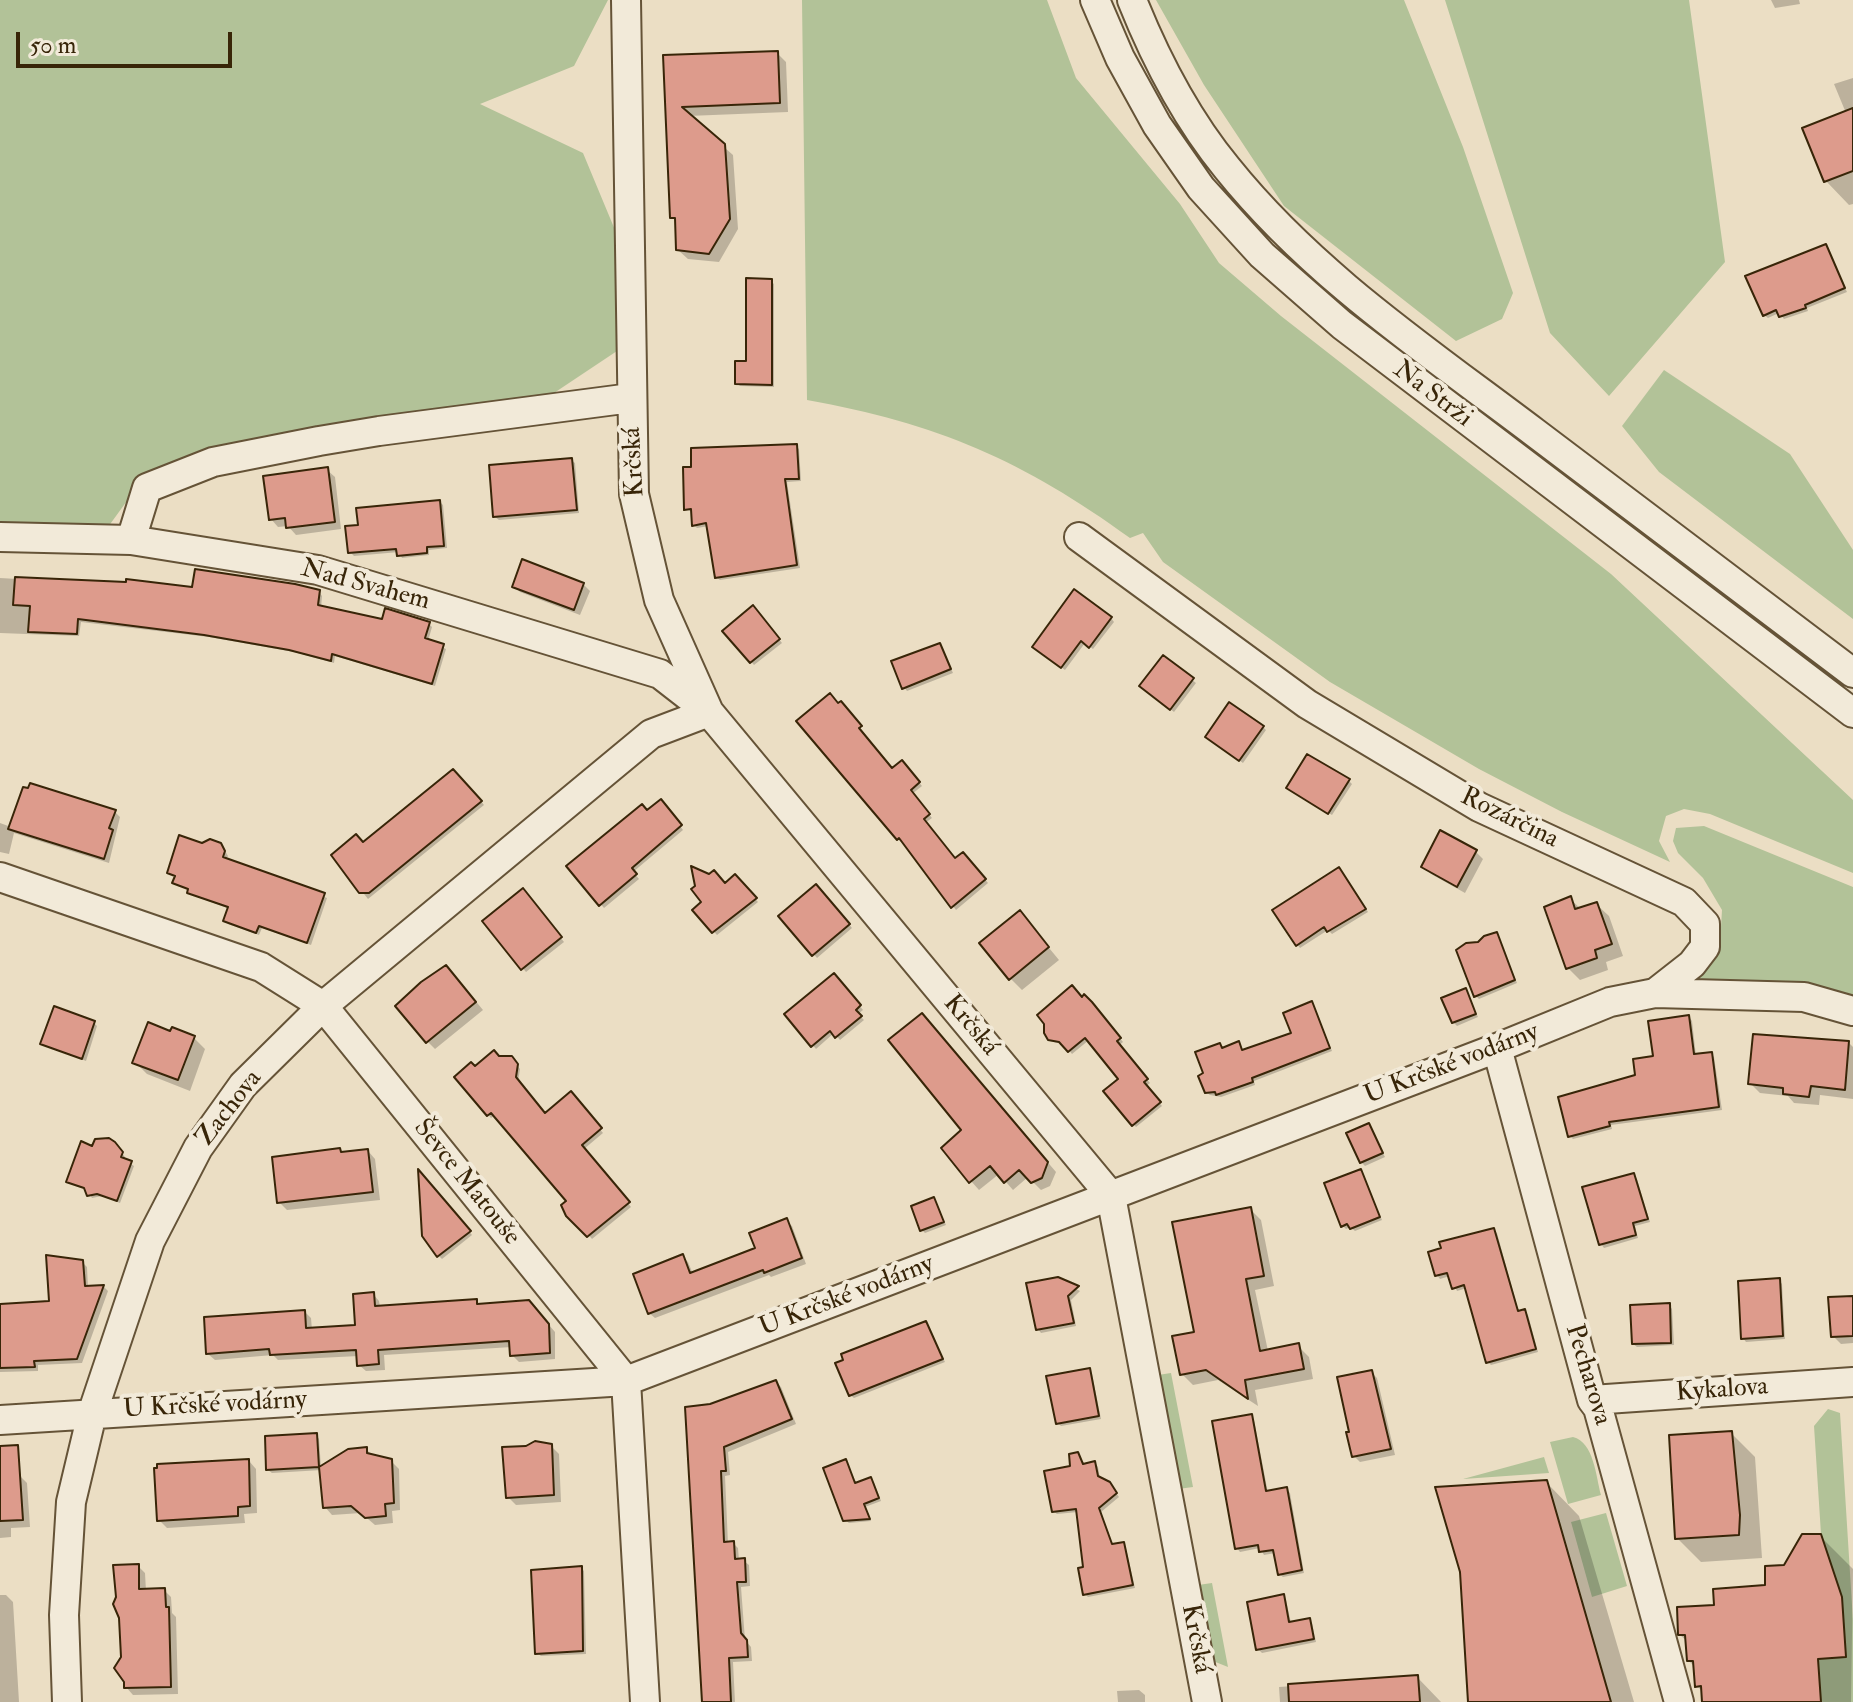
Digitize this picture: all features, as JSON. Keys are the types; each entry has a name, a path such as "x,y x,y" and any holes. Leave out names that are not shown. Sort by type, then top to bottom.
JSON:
{"street":[{"name":"Krčská","path":"626,0 634,494 659,600 709,712 1111,1196 1207,1702"},
{"name":"Na Strži","path":"1095,0 1120,58 1157,125 1201,188 1262,255 1353,334 1853,713"},
{"name":"Na Strži","path":"1132,0 1150,44 1183,107 1226,168 1281,229 1361,301 1853,673"},
{"name":"Krčská","path":"131,540 147,488 213,462 379,431 631,398"},
{"name":"Nad Svahem","path":"0,537 131,540 318,570 660,674 709,712"},
{"name":"Rozárčina","path":"1079,537 1320,712 1479,807 1684,902 1705,924 1705,947 1692,964 1655,993"},
{"name":"Zachova","path":"67,1702 64,1615 71,1502 92,1414 150,1241 198,1148 243,1085 323,1006 651,734 709,712"},
{"name":"Ševce Matouše","path":"0,877 261,967 323,1006 626,1381"},
{"path":"1655,993 1804,997 1853,1011"},
{"name":"U Krčské vodárny","path":"0,1420 626,1381 1610,1002 1655,993"},
{"name":"Pecharova","path":"1497,1048 1592,1400 1598,1408 1679,1702"},
{"path":"626,1381 645,1702"},
{"name":"Kykalova","path":"1592,1400 1853,1382"}],"green space":[{"path":"0,0 608,0 574,66 480,104 583,153 620,242 620,349 554,393 219,447 148,472 108,527 0,524"},
{"path":"802,0 1047,0 1076,78 1180,204 1219,263 1281,316 1611,574 1853,800 1853,873 1710,814 1684,809 1666,816 1659,841 1670,862 1479,769 1330,682 1163,562 1143,533 1130,538 1053,487 978,449 938,433 854,409 807,400"},
{"path":"1156,0 1404,0 1463,147 1513,293 1502,319 1456,341 1284,206 1204,85"},
{"path":"1445,0 1689,0 1725,262 1609,396 1550,333"},
{"path":"1664,370 1790,454 1853,550 1853,619 1659,472 1622,426"},
{"path":"1704,826 1853,887 1853,1003 1694,985 1720,944 1722,910 1703,878 1678,853 1673,841 1676,828"},
{"path":"1171,1373 1193,1487 1178,1489 1158,1375"},
{"path":"1828,1409 1840,1413 1853,1621 1853,1702 1821,1702 1818,1659 1846,1657 1842,1597 1821,1534 1814,1426"},
{"path":"1573,1437 1580,1440 1590,1453 1601,1495 1568,1504 1550,1442"},
{"path":"1544,1457 1549,1473 1463,1479"},
{"path":"1606,1513 1627,1586 1592,1597 1571,1522"},
{"path":"1212,1583 1228,1667 1213,1661 1198,1585"}],"building":[{"path":"778,51 780,103 682,107 725,144 730,219 709,254 676,250 675,218 670,218 663,55"},
{"path":"1853,108 1853,171 1824,182 1802,128"},
{"path":"1826,244 1845,288 1805,305 1806,308 1779,317 1776,310 1763,316 1745,276"},
{"path":"746,278 772,279 772,385 735,384 735,361 746,361"},
{"path":"797,444 799,479 785,479 797,565 715,578 706,523 692,526 691,509 684,510 683,467 691,467 691,448"},
{"path":"572,458 577,510 493,517 489,465"},
{"path":"328,467 335,522 286,528 285,518 269,520 263,476"},
{"path":"440,500 444,546 427,547 427,553 397,556 396,549 348,553 345,526 358,525 356,508"},
{"path":"522,559 584,583 574,610 512,587"},
{"path":"195,569 320,590 318,605 382,619 385,608 430,622 425,638 444,644 432,684 332,654 331,661 204,635 78,619 77,634 28,632 30,606 13,605 15,577 126,582 126,579 192,587"},
{"path":"1074,589 1112,617 1089,648 1081,641 1061,668 1032,647"},
{"path":"753,605 780,639 750,663 722,631"},
{"path":"940,643 951,669 902,689 891,661"},
{"path":"1163,655 1194,678 1170,710 1139,686"},
{"path":"830,693 862,726 859,728 892,768 902,760 920,782 911,790 930,814 924,819 955,858 963,852 986,879 951,908 899,838 897,840 796,721"},
{"path":"1229,702 1264,726 1239,761 1205,737"},
{"path":"1307,754 1350,779 1328,814 1286,788"},
{"path":"453,769 482,801 369,893 359,893 331,855 356,834 363,842"},
{"path":"30,783 116,810 109,828 113,830 104,859 8,829 23,787 28,788"},
{"path":"661,799 682,825 632,868 637,874 599,906 566,866 642,804 647,810"},
{"path":"1440,830 1477,850 1457,887 1421,867"},
{"path":"179,835 202,843 210,839 221,843 225,851 223,857 325,893 307,943 259,926 256,933 223,921 228,907 187,893 188,889 172,883 175,876 167,873"},
{"path":"691,866 709,874 714,870 725,883 735,874 757,898 712,933 692,910 701,902 691,889 695,886"},
{"path":"1339,867 1366,909 1327,932 1324,927 1296,946 1272,910"},
{"path":"816,884 850,924 812,956 778,916"},
{"path":"523,888 562,937 521,970 482,921"},
{"path":"1571,896 1575,909 1597,902 1612,944 1595,950 1597,958 1566,969 1544,907"},
{"path":"1020,910 1049,947 1009,980 979,943"},
{"path":"1497,932 1515,980 1474,997 1456,950"},
{"path":"446,965 476,1002 426,1043 395,1006 421,982"},
{"path":"834,973 861,1005 856,1010 862,1016 835,1038 830,1031 811,1047 784,1014"},
{"path":"1072,985 1082,997 1084,994 1092,1002 1121,1038 1117,1041 1148,1079 1144,1082 1161,1102 1132,1126 1103,1091 1118,1079 1085,1038 1068,1052 1059,1042 1048,1040 1044,1033 1044,1024 1037,1015"},
{"path":"1466,988 1476,1014 1452,1023 1441,998"},
{"path":"1312,1001 1330,1048 1252,1078 1253,1082 1216,1095 1215,1092 1205,1093 1198,1076 1203,1073 1195,1052 1220,1043 1222,1048 1239,1041 1242,1050 1291,1033 1283,1013"},
{"path":"54,1006 95,1021 82,1059 40,1044"},
{"path":"922,1013 1048,1162 1042,1178 1031,1183 1019,1170 1004,1183 990,1166 969,1183 941,1148 961,1130 888,1040"},
{"path":"1689,1015 1694,1054 1712,1052 1719,1107 1609,1122 1610,1126 1568,1137 1558,1097 1635,1075 1633,1059 1653,1056 1648,1021"},
{"path":"148,1022 195,1036 178,1080 132,1063"},
{"path":"1753,1034 1849,1041 1845,1090 1811,1086 1809,1097 1783,1094 1783,1088 1748,1084"},
{"path":"494,1050 499,1056 512,1056 518,1064 516,1077 545,1113 571,1091 602,1128 582,1145 630,1202 587,1237 566,1216 561,1205 566,1201 491,1113 487,1116 454,1077 471,1062 475,1066"},
{"path":"1369,1123 1383,1153 1360,1163 1346,1133"},
{"path":"109,1138 123,1152 121,1157 132,1161 117,1201 97,1194 87,1196 84,1188 66,1182 81,1141 92,1146 95,1139"},
{"path":"340,1148 341,1152 368,1149 373,1192 277,1203 272,1157"},
{"path":"418,1169 471,1231 437,1257 422,1236"},
{"path":"1361,1169 1380,1217 1350,1229 1347,1224 1341,1227 1324,1183"},
{"path":"1634,1173 1648,1219 1633,1223 1636,1235 1599,1245 1582,1187"},
{"path":"934,1197 944,1222 920,1231 911,1206"},
{"path":"1251,1207 1264,1276 1246,1279 1260,1351 1299,1343 1304,1369 1245,1380 1248,1399 1206,1370 1180,1375 1172,1336 1194,1332 1172,1222"},
{"path":"787,1218 802,1258 648,1314 633,1274 683,1254 690,1273 755,1248 749,1233"},
{"path":"1494,1228 1518,1311 1525,1309 1536,1349 1486,1363 1464,1285 1452,1289 1447,1273 1435,1276 1428,1252 1441,1248 1439,1242"},
{"path":"46,1255 83,1260 85,1286 104,1285 77,1359 34,1361 35,1367 0,1368 0,1304 49,1301"},
{"path":"1058,1277 1079,1286 1068,1296 1074,1323 1036,1330 1026,1283"},
{"path":"1780,1278 1783,1336 1741,1339 1738,1281"},
{"path":"374,1292 375,1306 477,1299 477,1304 529,1300 549,1324 550,1353 510,1356 509,1341 378,1350 379,1364 357,1366 356,1350 270,1355 269,1349 206,1354 204,1317 305,1310 306,1328 355,1325 353,1294"},
{"path":"1853,1296 1853,1336 1831,1337 1828,1297"},
{"path":"1670,1303 1671,1343 1632,1344 1630,1305"},
{"path":"926,1321 943,1359 849,1396 835,1363 843,1360 841,1354"},
{"path":"1090,1368 1099,1416 1056,1424 1046,1376"},
{"path":"1372,1370 1391,1449 1352,1457 1337,1377"},
{"path":"776,1380 792,1419 724,1447 726,1471 721,1471 724,1542 734,1541 735,1559 745,1558 746,1582 737,1582 741,1633 747,1640 748,1657 729,1658 731,1702 702,1702 685,1407 710,1404"},
{"path":"1252,1414 1266,1491 1287,1487 1302,1570 1278,1575 1273,1550 1259,1552 1258,1545 1235,1549 1212,1421"},
{"path":"1732,1431 1739,1535 1675,1539 1669,1435"},
{"path":"317,1433 319,1467 266,1470 265,1436"},
{"path":"535,1441 552,1444 554,1495 506,1498 502,1447 526,1446"},
{"path":"18,1445 23,1520 0,1521 0,1446"},
{"path":"367,1447 367,1453 392,1459 394,1503 385,1504 386,1516 365,1518 351,1506 323,1508 319,1467 348,1449"},
{"path":"1078,1452 1083,1464 1095,1461 1098,1476 1110,1482 1117,1493 1099,1508 1112,1544 1124,1542 1133,1585 1083,1595 1078,1568 1083,1567 1076,1509 1052,1512 1044,1471 1070,1466 1069,1454"},
{"path":"249,1459 250,1506 238,1507 238,1516 157,1521 154,1468 157,1464"},
{"path":"846,1459 855,1483 871,1477 879,1498 864,1504 870,1519 843,1521 823,1468"},
{"path":"1547,1480 1611,1702 1468,1702 1460,1572 1435,1487"},
{"path":"1802,1534 1821,1534 1842,1597 1846,1657 1818,1659 1821,1702 1702,1702 1701,1686 1695,1687 1693,1661 1687,1661 1685,1635 1678,1635 1677,1607 1714,1605 1713,1589 1765,1585 1765,1566 1784,1565"},
{"path":"139,1564 139,1589 165,1588 166,1607 169,1607 171,1687 124,1688 124,1682 114,1668 121,1657 119,1618 113,1604 116,1597 113,1565"},
{"path":"582,1566 583,1651 535,1654 531,1570"},
{"path":"1284,1594 1289,1622 1310,1618 1314,1639 1256,1650 1247,1602"},
{"path":"1418,1675 1420,1702 1289,1702 1288,1684"}]}
